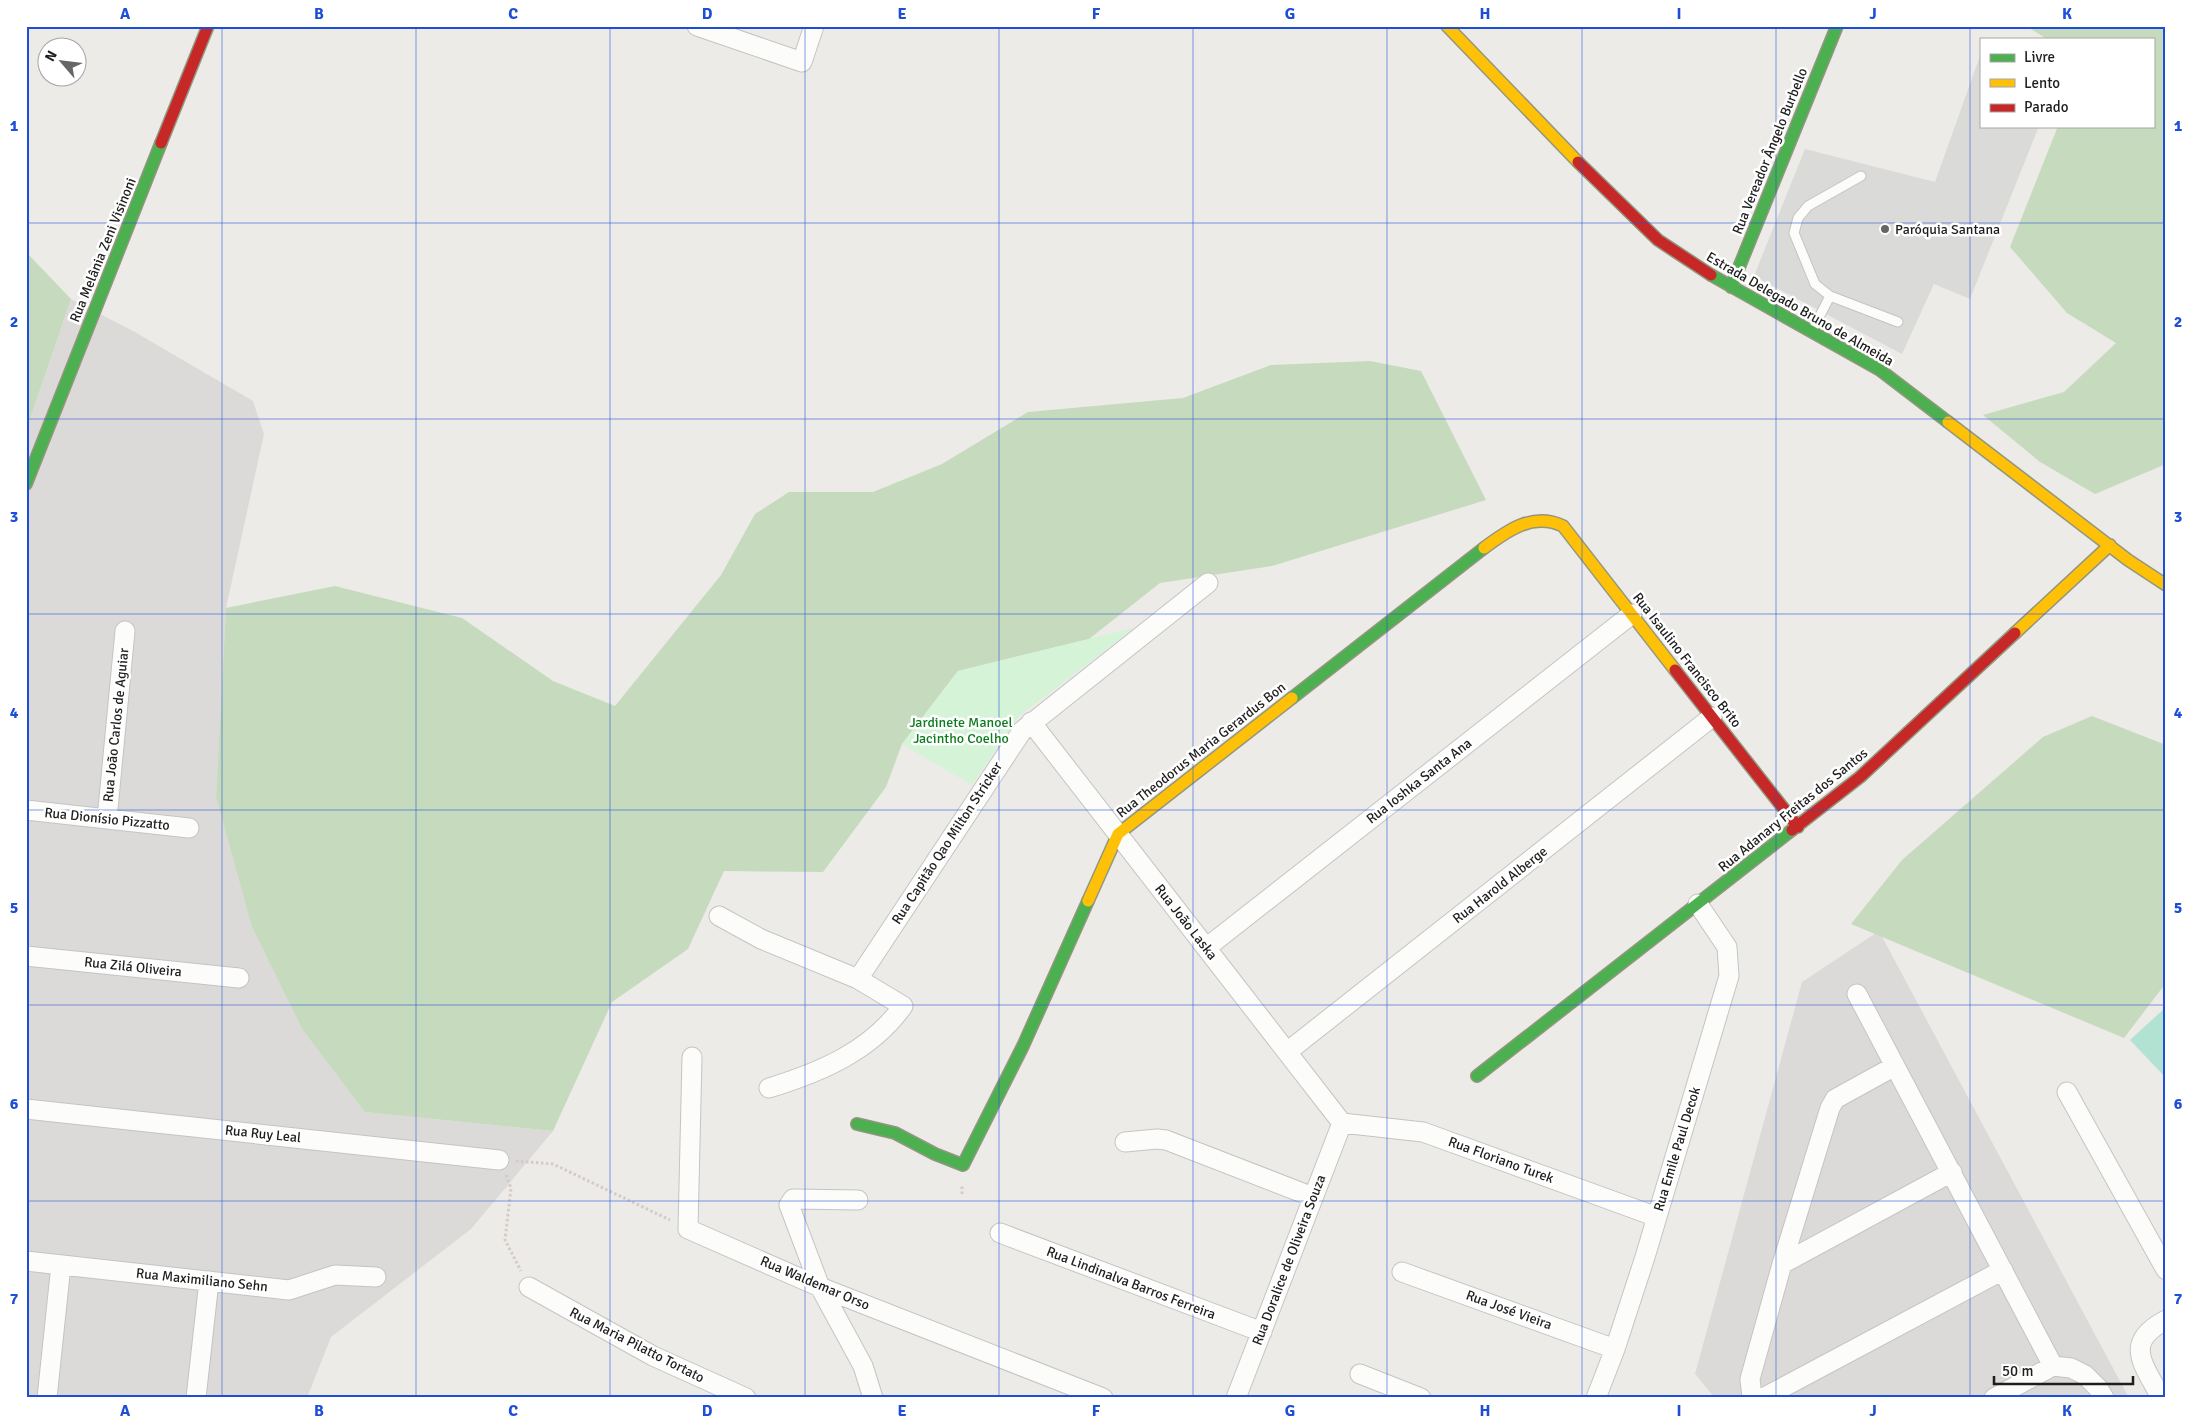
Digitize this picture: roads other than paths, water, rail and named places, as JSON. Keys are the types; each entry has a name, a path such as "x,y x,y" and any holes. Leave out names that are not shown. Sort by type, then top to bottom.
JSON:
{"street":[{"name":"Rua Melânia Zeni Visinoni","path":"26,484 208,26"},
{"path":"697,26 802,62 814,26"},
{"name":"Estrada Delegado Bruno de Almeida","path":"1447,26 1640,224 1678,255 1887,376 2110,546 2166,585"},
{"name":"Rua Vereador Ângelo Burbello","path":"1731,287 1837,26"},
{"name":"Rua Isaulino Francisco Brito","path":"1546,519 1555,521 1563,526 1798,827"},
{"name":"Rua Theodorus Maria Gerardus Bon","path":"857,1124 895,1133 935,1154 963,1165 1023,1046 1118,834 1472,557 1520,526 1546,519"},
{"name":"Rua Adanary Freitas dos Santos","path":"1476,1076 1860,777 2110,546"},
{"name":"Rua Capitão Qao Milton Stricker","path":"858,979 1016,739 1031,722 1208,584"},
{"name":"Rua Ioshka Santa Ana","path":"1206,948 1632,614"},
{"name":"Rua João Carlos de Aguiar","path":"107,819 125,631"},
{"name":"Rua Harold Alberge","path":"1287,1052 1712,717"},
{"name":"Rua João Laska","path":"1031,722 1342,1123"},
{"name":"Rua Dionísio Pizzatto","path":"26,810 188,828"},
{"name":"Rua Emile Paul Decok","path":"1596,1398 1615,1349 1657,1217 1729,976 1727,947 1698,904"},
{"path":"719,916 761,939 858,979 903,1006 877,1036 847,1056 798,1079 769,1088"},
{"name":"Rua Zilá Oliveira","path":"26,956 239,978"},
{"path":"1857,994 2053,1366"},
{"name":"Rua Waldemar Orso","path":"692,1057 688,1229 820,1287 1103,1398"},
{"path":"1752,1398 1750,1379 1782,1264 1830,1108 1835,1100 1895,1066"},
{"path":"2067,1092 2166,1270"},
{"name":"Rua Ruy Leal","path":"26,1109 499,1160"},
{"name":"Rua Floriano Turek","path":"1342,1123 1423,1132 1657,1217"},
{"name":"Rua Doralice de Oliveira Souza","path":"1236,1398 1342,1123"},
{"path":"1125,1142 1166,1140 1313,1197"},
{"path":"1782,1264 1952,1172"},
{"path":"858,1200 793,1199 789,1205 820,1287 863,1366 873,1398"},
{"name":"Rua Lindinalva Barros Ferreira","path":"1000,1233 1262,1332"},
{"name":"Rua Maximiliano Sehn","path":"26,1261 289,1290 335,1275 376,1277"},
{"path":"47,1398 61,1265"},
{"path":"1763,1398 2003,1270"},
{"name":"Rua José Vieira","path":"1402,1272 1615,1349"},
{"path":"196,1398 209,1281"},
{"name":"Rua Maria Pilatto Tortato","path":"529,1287 653,1356 746,1398"},
{"path":"2161,1398 2141,1356 2139,1347 2143,1336 2166,1320"},
{"path":"1994,1398 2053,1366 2071,1368 2085,1375 2098,1388 2104,1398"},
{"path":"1360,1374 1421,1398"}],"lane":[{"path":"1862,176 1808,206 1798,218 1794,233 1816,284 1830,296 1898,322"},
{"path":"1812,331 1830,296"}],"place":[{"name":"Paróquia Santana","path":"1885,229"}],"park label":[{"name":"Jardinete Manoel Jacintho Coelho","path":"961,730"}]}
